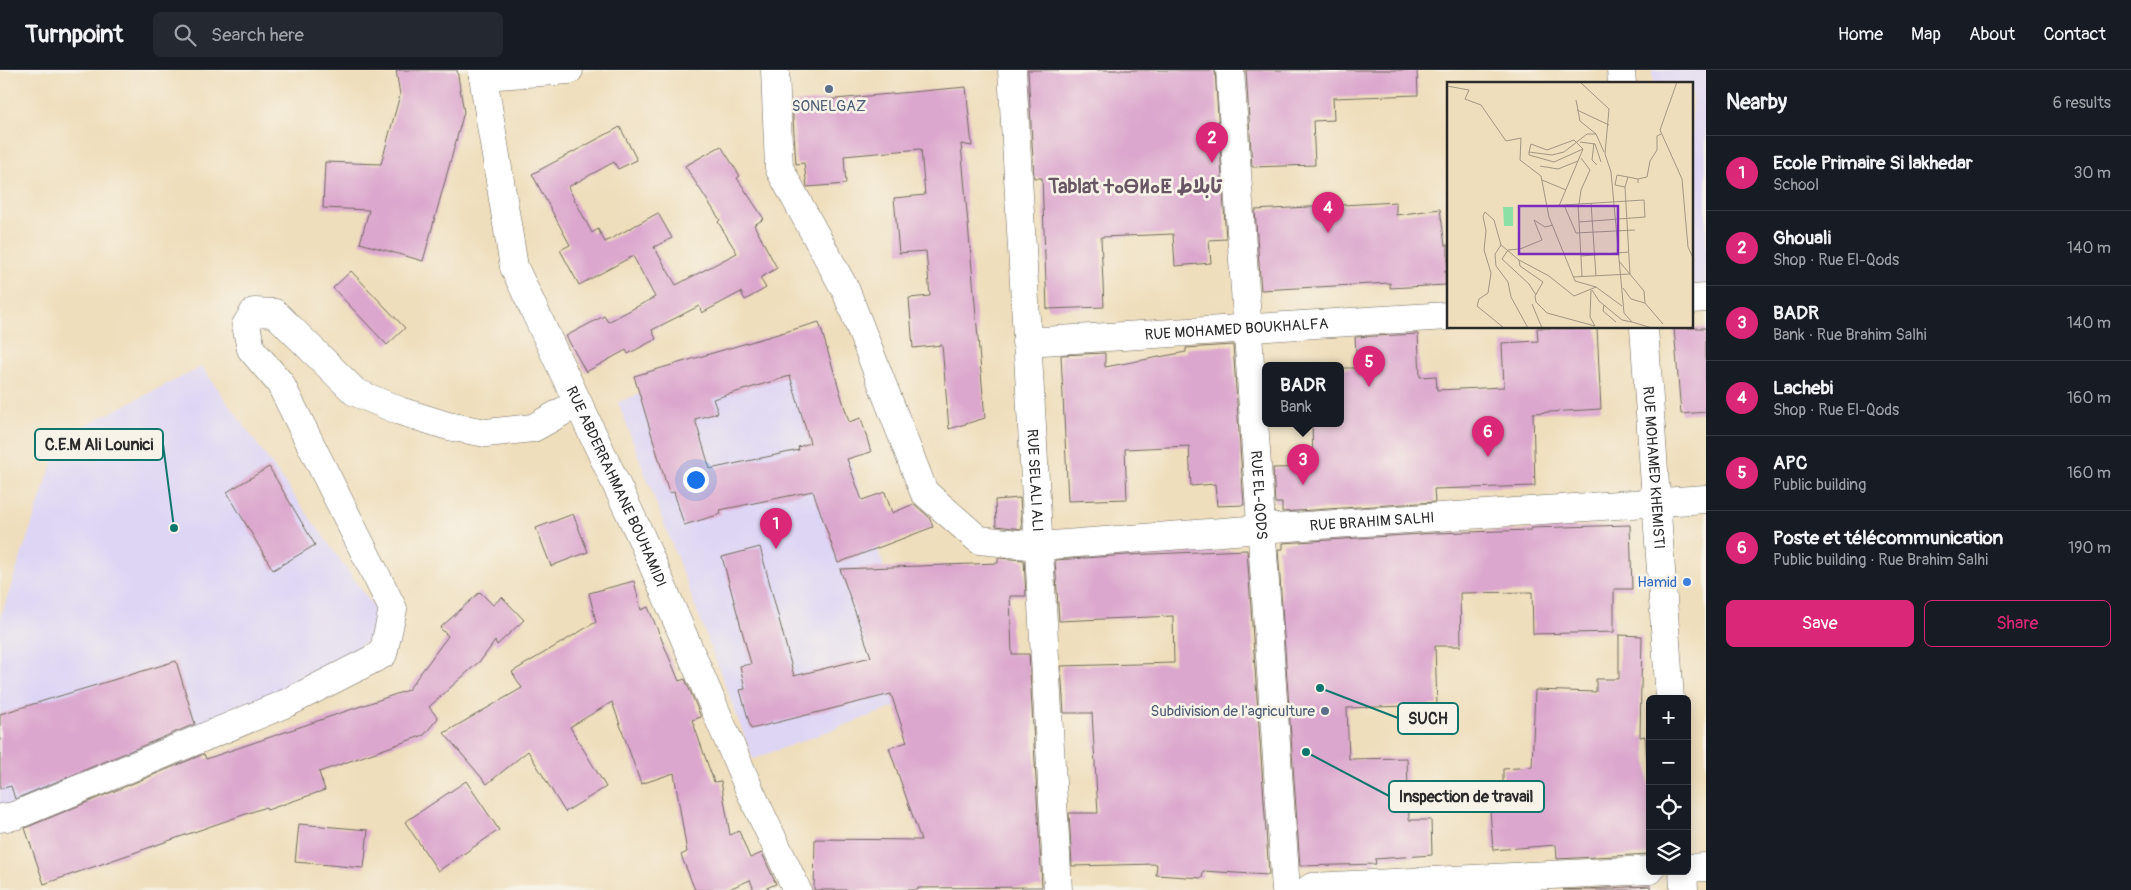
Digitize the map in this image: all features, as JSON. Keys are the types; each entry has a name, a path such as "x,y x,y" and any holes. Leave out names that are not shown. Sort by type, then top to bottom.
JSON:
{"street":[{"path":"482,73 569,70"},
{"name":"RUE BRAHIM SALHI","path":"775,70 779,168 846,291 924,492 979,540 1039,546 1261,529 1706,500"},
{"name":"RUE SELALI ALI","path":"1012,70 1058,890"},
{"name":"RUE EL-QODS","path":"1230,70 1286,890"},
{"name":"RUE ABDERRAHMANE BOUHAMIDI","path":"482,73 514,267 641,537 750,791 797,890"},
{"path":"0,818 14,816 288,702 383,654 393,609 280,383 251,349 246,325 254,312 275,313 356,392 400,411 448,426 486,433 533,428 578,403"},
{"name":"RUE MOHAMED BOUKHALFA","path":"1026,342 1447,316"},
{"name":"RUE MOHAMED KHEMISTI","path":"1644,329 1670,695"},
{"path":"1691,868 1706,867"},
{"path":"1308,890 1312,888 1646,870"},
{"path":"1683,875 1684,890"}],"shaded area":[{"path":"1652,70 1706,70 1706,285 1694,286 1694,82 1653,82"},
{"path":"810,332 924,696 753,759 618,402"},
{"path":"202,367 389,628 224,730 0,835 0,619 61,437"}],"building":[{"path":"396,70 457,70 464,112 423,261 360,243 369,210 323,208 325,162 381,164 400,95"},
{"path":"1028,70 1215,70 1226,239 1209,240 1211,263 1175,266 1173,234 1101,237 1104,307 1047,309 1042,178 1034,178"},
{"path":"1246,70 1417,70 1418,95 1333,98 1334,120 1313,121 1315,165 1252,167"},
{"path":"966,87 972,146 961,144 985,418 949,429 942,345 913,348 909,298 930,296 926,251 899,253 894,198 925,195 921,149 844,156 846,184 807,187 804,163 796,164 792,103"},
{"path":"620,127 637,160 618,169 614,162 568,187 592,233 598,229 605,242 658,213 672,238 654,247 676,285 737,253 718,222 720,220 685,166 721,146 740,176 737,178 764,219 754,225 777,268 760,278 766,288 745,300 741,292 702,313 699,306 652,330 656,339 628,354 626,350 586,372 566,336 604,316 608,322 655,297 633,256 579,285 560,250 570,245 532,174"},
{"path":"1396,202 1396,215 1440,209 1445,245 1447,245 1446,285 1390,288 1390,283 1261,290 1255,210"},
{"path":"351,271 405,328 387,345 333,288"},
{"path":"819,322 849,422 861,418 871,452 847,459 862,500 885,492 892,513 914,504 929,517 933,527 838,563 813,491 720,510 721,514 684,525 674,492 669,493 634,376","holes":["790,376 810,443 798,447 799,450 710,469 695,419 718,413 713,399"]},
{"path":"1706,328 1706,412 1681,414 1674,329"},
{"path":"1537,329 1597,329 1601,409 1533,413 1535,486 1434,489 1435,502 1282,512 1282,503 1275,503 1273,468 1313,467 1312,427 1344,427 1344,368 1357,368 1355,337 1418,334 1420,377 1436,376 1437,390 1504,387 1502,343 1538,341"},
{"path":"1233,345 1244,505 1217,506 1215,484 1191,486 1189,446 1125,449 1127,499 1068,501 1061,355 1105,353 1105,367 1186,352 1186,348"},
{"path":"269,467 315,545 273,570 227,492"},
{"path":"1020,498 1022,529 996,526 995,500"},
{"path":"573,514 588,552 551,566 536,528"},
{"path":"1630,525 1632,589 1614,589 1614,632 1533,634 1532,592 1460,593 1461,646 1435,646 1437,705 1347,708 1349,759 1407,758 1409,820 1431,820 1432,855 1375,859 1376,864 1300,866 1278,549 1283,549 1283,543 1436,533 1531,530 1531,528"},
{"path":"760,547 794,676 871,657 840,569 998,563 998,558 1024,560 1026,596 1010,596 1012,654 1029,654 1042,887 814,890 815,839 921,840 889,748 907,742 891,694 751,729 740,690 745,689 740,666 751,664 722,557"},
{"path":"1247,550 1269,875 1203,871 1202,878 1156,875 1157,864 1072,866 1069,813 1098,813 1092,713 1064,713 1061,666 1174,663 1173,616 1059,621 1055,560"},
{"path":"634,581 641,610 648,607 679,681 685,679 701,717 692,720 714,782 721,781 730,835 739,831 750,858 762,853 776,884 762,890 754,890 750,880 727,890 695,890 681,855 687,852 674,773 641,784 612,702 570,727 606,787 565,812 528,751 487,784 444,733 522,688 512,672 596,622 589,593"},
{"path":"480,592 493,605 502,597 524,620 497,645 495,641 482,659 429,707 438,718 424,735 319,772 325,790 267,810 266,807 44,884 25,828 204,754 206,759 408,690 448,636 440,628"},
{"path":"1619,635 1642,636 1640,737 1645,736 1646,749 1646,854 1557,859 1556,845 1493,850 1488,784 1503,782 1503,769 1532,767 1535,690 1596,692 1596,679 1619,679"},
{"path":"176,661 195,724 15,799 11,786 0,789 0,714"},
{"path":"466,781 499,830 438,871 405,822"},
{"path":"299,824 368,830 364,868 295,862"},
{"path":"1650,886 1650,890 1563,890"}],"place":[{"name":"SONELGAZ","path":"829,89"},
{"name":"Ghouali","path":"1212,163"},
{"name":"Lachebi","path":"1328,233"},
{"name":"APC","path":"1369,387"},
{"name":"Poste et télécommunication","path":"1488,457"},
{"name":"BADR","path":"1303,485"},
{"name":"C.E.M Ali Lounici","path":"174,528"},
{"name":"Ecole Primaire Si lakhedar","path":"776,549"},
{"name":"Hamid","path":"1687,582"},
{"name":"SUCH","path":"1320,688"},
{"name":"Subdivision de l'agriculture","path":"1325,711"},
{"name":"Inspection de travail","path":"1306,752"}],"district":[{"name":"Tablat ⵜⴰⴱⵍⴰⵟ تابلاط","path":"1135,186"}]}
